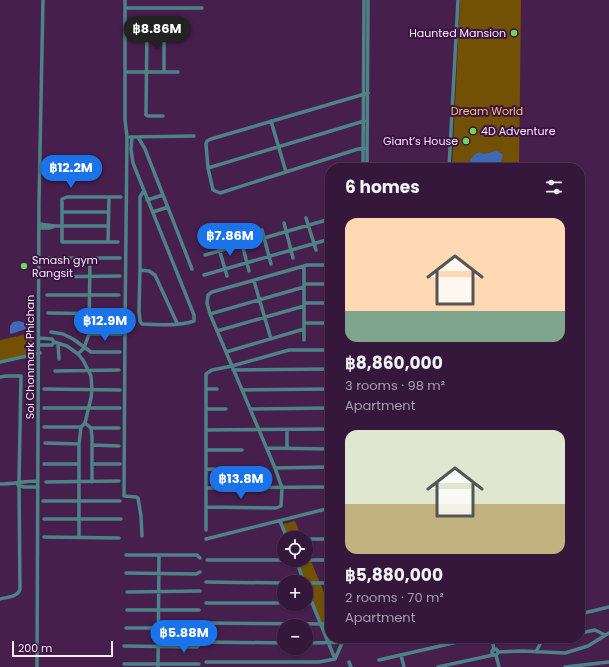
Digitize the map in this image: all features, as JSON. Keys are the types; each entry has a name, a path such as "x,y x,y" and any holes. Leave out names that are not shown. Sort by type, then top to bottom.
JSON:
{"street":[{"name":"Soi Chonmark Phichan","path":"37,667 40,353 39,226 43,0"},
{"path":"125,0 127,137 124,496 136,496 138,498 142,536"},
{"path":"364,0 366,121 364,163"},
{"path":"366,70 368,0"},
{"path":"449,163 458,0"},
{"path":"125,8 202,8"},
{"path":"147,25 146,114 148,116 163,116"},
{"path":"147,30 164,31 164,72"},
{"path":"125,72 178,72"},
{"path":"365,148 220,193 213,190 208,168 206,144 207,141 271,121 366,94"},
{"path":"271,121 286,172"},
{"path":"208,168 366,121"},
{"path":"127,137 194,136"},
{"path":"132,137 131,149 133,163 143,192 153,212 194,317 194,321 177,324 142,324 140,321 140,197 143,192"},
{"path":"138,137 168,207 192,270"},
{"path":"365,148 366,163"},
{"path":"147,200 163,195"},
{"path":"118,242 62,242 62,199 64,197 121,197"},
{"path":"108,242 109,197"},
{"path":"153,212 168,207"},
{"path":"62,212 109,212"},
{"path":"306,218 316,250"},
{"path":"204,255 325,220"},
{"path":"284,223 293,258"},
{"path":"39,226 108,226"},
{"path":"262,230 271,264"},
{"path":"240,236 249,271"},
{"path":"204,274 325,241"},
{"path":"218,242 227,276"},
{"path":"46,258 120,258"},
{"path":"78,354 84,348 89,334 90,259"},
{"path":"206,507 279,508 282,502 282,488 275,468 210,314 207,303 208,295 210,293 307,265 325,265"},
{"path":"304,266 304,340"},
{"path":"140,270 149,271 155,275 177,324"},
{"path":"45,276 120,276"},
{"path":"254,281 271,339"},
{"path":"210,314 304,286 325,284"},
{"path":"47,295 119,294"},
{"path":"217,331 304,305 325,303"},
{"path":"48,313 120,314"},
{"path":"304,323 325,323"},
{"path":"226,352 304,329"},
{"path":"51,332 68,336 91,352 120,352"},
{"path":"89,334 121,334"},
{"path":"39,338 52,339 56,343 67,346 78,354 89,371 92,390 85,423 81,427 79,444 79,537"},
{"path":"40,345 52,345 56,343"},
{"path":"56,343 59,359"},
{"path":"206,530 206,374 208,372 232,368 289,350 325,350"},
{"path":"0,362 40,353"},
{"path":"232,368 325,369"},
{"path":"55,371 119,370"},
{"path":"0,378 6,376 21,376 19,484 20,589 15,596 0,599"},
{"path":"44,389 120,390"},
{"path":"206,389 217,389"},
{"path":"242,390 325,389"},
{"path":"44,408 120,408"},
{"path":"250,409 325,408"},
{"path":"206,409 226,409"},
{"path":"85,423 91,428 119,428"},
{"path":"44,427 81,427"},
{"path":"91,428 92,482"},
{"path":"206,430 325,429"},
{"path":"288,432 288,448"},
{"path":"45,443 79,444"},
{"path":"92,445 120,446"},
{"path":"267,448 325,449"},
{"path":"206,450 242,450"},
{"path":"44,464 79,464"},
{"path":"92,464 120,464"},
{"path":"275,468 325,467"},
{"path":"206,470 250,470"},
{"path":"0,484 19,484 38,481"},
{"path":"46,482 119,481"},
{"path":"19,484 38,488"},
{"path":"206,488 325,488"},
{"path":"43,500 120,501"},
{"path":"206,540 325,509"},
{"path":"44,519 121,519"},
{"path":"280,521 284,531"},
{"path":"44,537 119,538"},
{"path":"313,539 325,539"},
{"path":"126,555 197,555 200,558"},
{"path":"158,666 159,555"},
{"path":"207,560 277,560"},
{"path":"313,560 325,560"},
{"path":"126,573 196,574 200,572"},
{"path":"206,582 277,583"},
{"path":"313,582 325,583"},
{"path":"127,592 200,591"},
{"path":"206,603 277,603"},
{"path":"313,605 325,634"},
{"path":"585,613 609,607"},
{"path":"127,610 199,610"},
{"path":"206,623 325,623"},
{"path":"126,628 200,629"},
{"path":"585,632 595,630 607,634"},
{"path":"438,667 496,654 536,652 558,654 571,652 588,646 607,634"},
{"path":"205,642 277,643"},
{"path":"313,643 350,643"},
{"path":"328,643 335,659"},
{"path":"379,660 453,643"},
{"path":"493,643 494,650 497,650 496,654 499,667"},
{"path":"536,652 540,643"},
{"path":"124,646 198,646 200,644"},
{"path":"335,659 342,644"},
{"path":"401,655 404,667"},
{"path":"209,667 208,662 319,662 335,659"},
{"path":"349,662 351,667"},
{"path":"565,667 609,662"},
{"path":"124,664 158,666 199,664"}],"green space":[{"name":"Dream World","path":"460,0 521,0 519,163 452,163"},
{"path":"32,333 32,353 0,361 0,340"},
{"path":"295,521 299,531 283,531 280,525"},
{"path":"313,566 325,595 325,637 313,607 313,575 300,575 298,567"}],"water":[{"path":"496,151 503,155 501,163 469,163 473,156 477,153 479,152 484,154"},
{"path":"19,321 25,323 26,329 11,334 10,326 13,322"}],"place":[{"name":"Haunted Mansion","path":"514,33"},
{"name":"4D Adventure","path":"473,131"},
{"name":"Giant’s House","path":"466,141"},
{"name":"Smash gym Rangsit","path":"24,266"}]}
